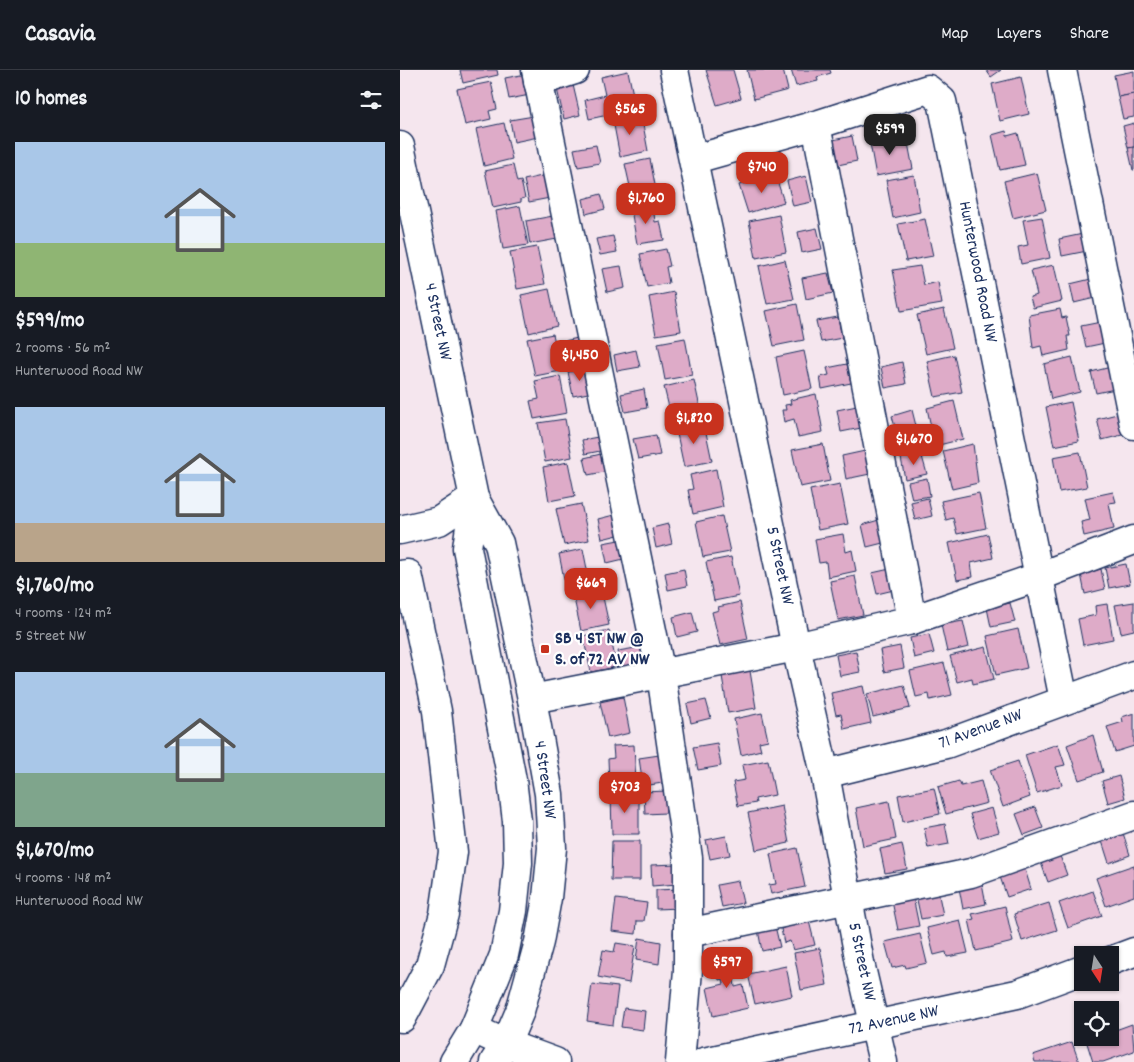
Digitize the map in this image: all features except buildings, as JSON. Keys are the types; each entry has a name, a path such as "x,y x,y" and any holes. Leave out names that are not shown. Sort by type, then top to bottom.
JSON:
{"street":[{"path":"575,70 537,76 661,674 688,858 688,970 680,1062"},
{"name":"5 Street NW","path":"674,70 695,160 796,647 825,774 860,963 883,1062"},
{"path":"1062,70 1134,425"},
{"name":"Hunterwood Road NW","path":"695,160 816,125 928,89 942,101 1064,700"},
{"path":"816,125 912,620"},
{"name":"4 Street NW","path":"400,146 404,184 474,498 499,543 532,699 549,794 552,848 547,898 539,942 520,1011 500,1053"},
{"path":"400,530 439,521 474,498"},
{"name":"4 Street NW","path":"454,1062 474,1029 504,955 513,911 518,863 512,780 467,548 474,498"},
{"path":"532,699 796,647 912,620 1038,577 1134,540"},
{"path":"400,575 408,574 437,711 454,852 444,914 430,965 401,1018"},
{"name":"71 Avenue NW","path":"825,774 946,744 1134,675"},
{"path":"688,933 971,873 1134,815"},
{"path":"1119,957 1134,952"},
{"name":"72 Avenue NW","path":"704,1062 1017,994 1074,973"},
{"path":"474,1029 500,1053 554,1062"}],"place":[{"name":"SB 4 ST NW @ S. of 72 AV NW","path":"545,649"}]}
